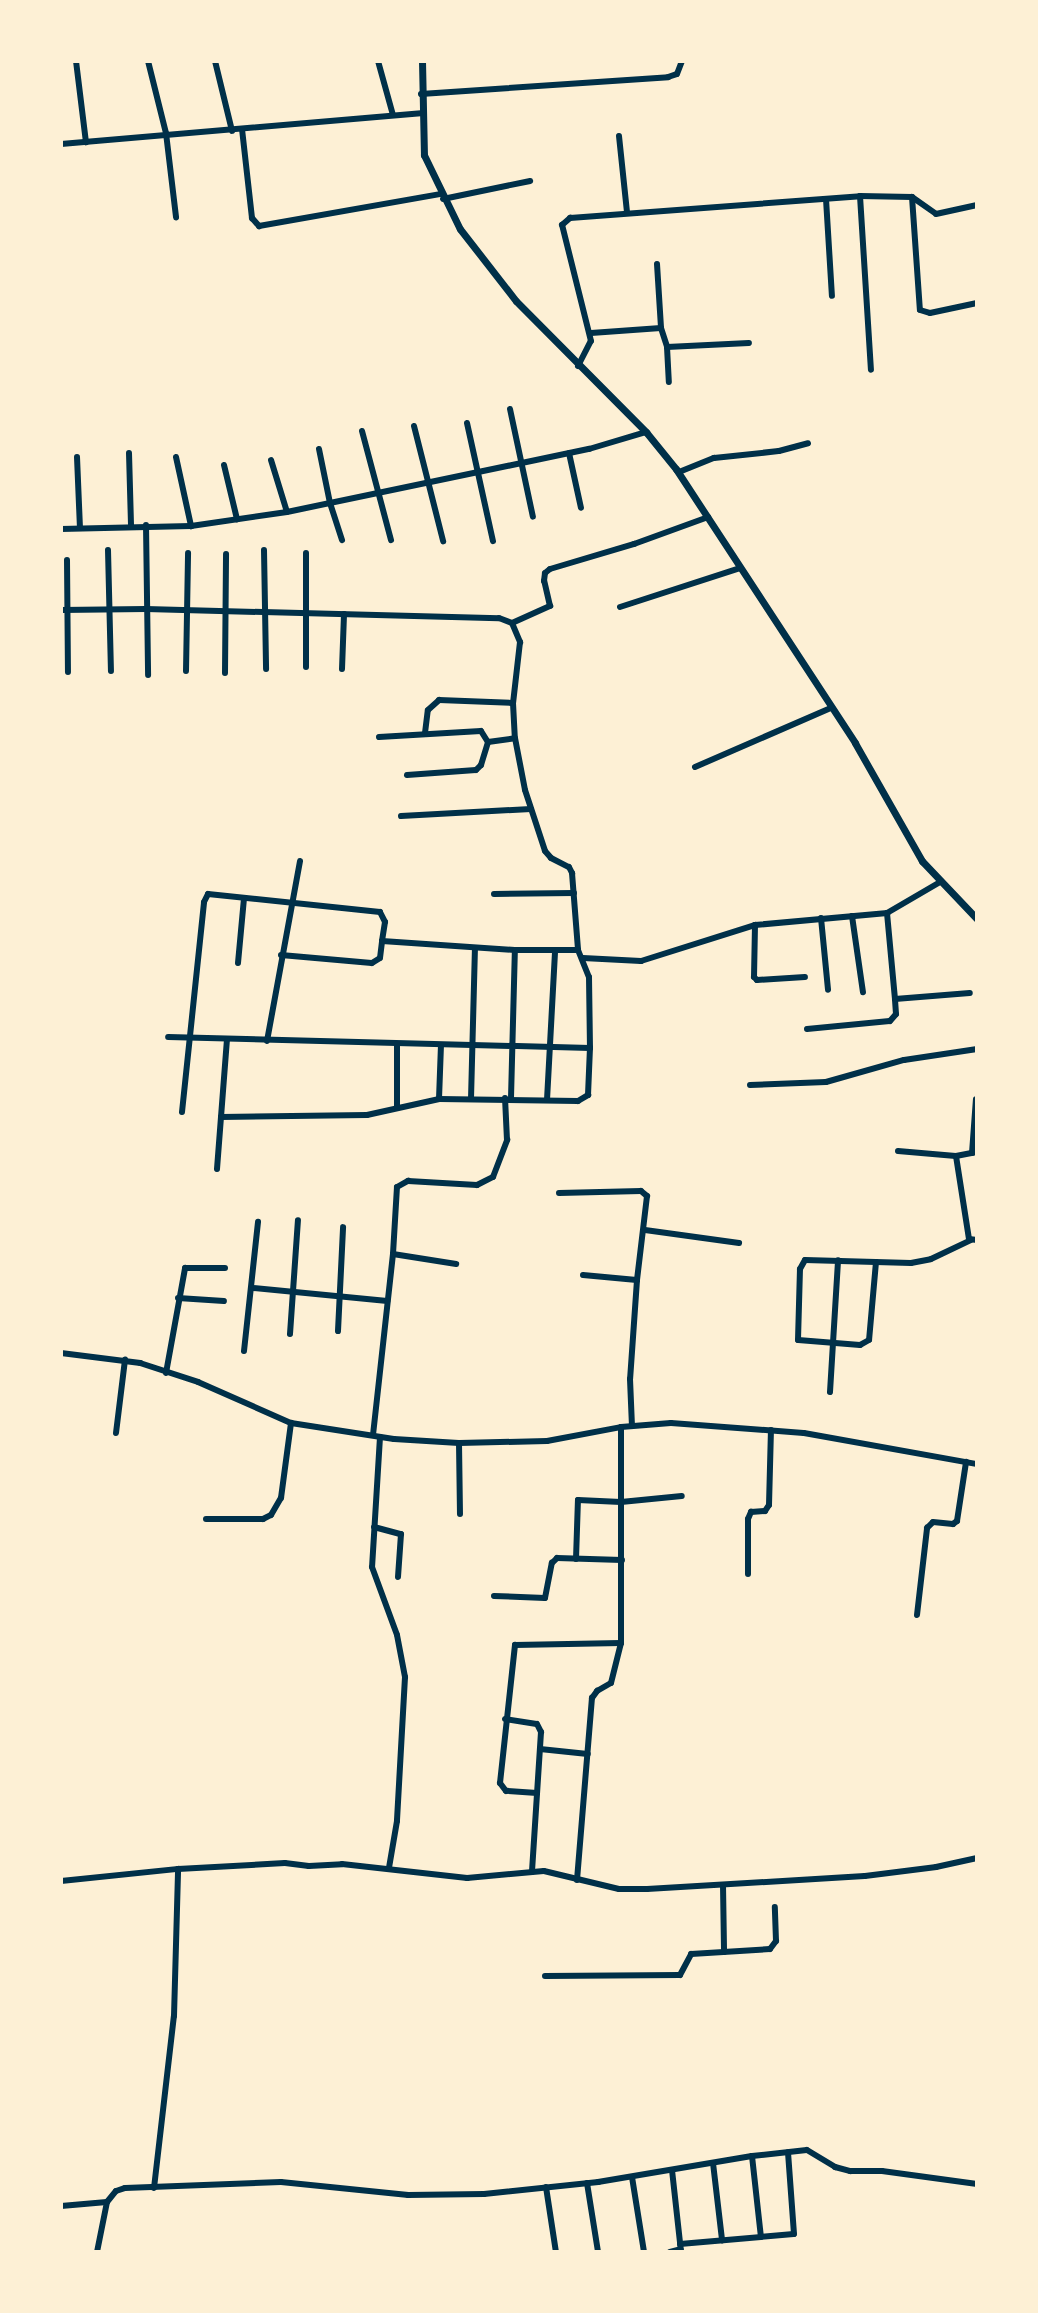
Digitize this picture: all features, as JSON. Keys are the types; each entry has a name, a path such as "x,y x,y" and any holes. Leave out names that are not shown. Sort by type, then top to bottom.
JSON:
{"street":[{"path":"76,61 86,142"},
{"path":"148,61 166,133 176,217"},
{"path":"215,61 232,131"},
{"path":"378,61 393,116"},
{"path":"422,61 424,156 460,229 492,273 578,366 646,432 679,472 831,708 922,861 977,919"},
{"path":"421,94 668,77 677,74 682,61"},
{"path":"61,144 421,113"},
{"path":"242,129 252,218 259,226 530,181"},
{"path":"618,136 628,212"},
{"path":"578,366 589,349 591,333 562,225 570,218 860,196 912,197 936,214 977,205"},
{"path":"860,196 872,370"},
{"path":"912,197 920,310 930,313 977,303"},
{"path":"826,199 832,296"},
{"path":"657,264 661,328 667,347 669,382"},
{"path":"591,333 661,328"},
{"path":"667,347 749,343"},
{"path":"510,409 533,517"},
{"path":"467,423 493,541"},
{"path":"414,426 426,483 443,541"},
{"path":"362,431 391,540"},
{"path":"61,529 191,526 287,512 522,464 646,432"},
{"path":"679,472 715,458 779,451 808,443"},
{"path":"319,449 330,503 342,540"},
{"path":"129,453 131,526"},
{"path":"569,453 580,508"},
{"path":"77,457 80,528"},
{"path":"176,457 191,526"},
{"path":"271,460 287,512"},
{"path":"224,465 237,519"},
{"path":"65,610 146,609 499,618 512,623 550,606 544,581 545,573 550,569 634,544 708,517"},
{"path":"146,526 148,675"},
{"path":"108,550 111,671"},
{"path":"264,550 266,669"},
{"path":"186,671 188,553"},
{"path":"306,553 306,667"},
{"path":"225,673 226,554"},
{"path":"67,560 65,610 68,672"},
{"path":"620,607 740,568"},
{"path":"342,669 344,614"},
{"path":"221,1117 276,1114 355,1116 439,1099 586,1098 590,1048 589,977 578,950 572,873 563,863 547,855 531,809 515,738 513,704 520,642 512,623"},
{"path":"425,733 428,710 439,700 513,704"},
{"path":"695,767 831,708"},
{"path":"379,737 481,731 488,742 481,765 476,770 407,775"},
{"path":"488,742 515,738"},
{"path":"401,816 531,809"},
{"path":"267,1041 300,861"},
{"path":"583,958 641,961 755,925 887,913 940,882"},
{"path":"182,1112 204,902 208,894 214,892 292,904 380,912 384,922 380,958 372,963 281,955"},
{"path":"494,894 574,893"},
{"path":"238,963 244,898"},
{"path":"807,1029 890,1021 895,1014 887,913"},
{"path":"852,916 863,992"},
{"path":"821,918 828,990"},
{"path":"755,925 754,976 757,980 805,977"},
{"path":"382,941 515,950 578,950"},
{"path":"471,1099 475,948"},
{"path":"389,1868 397,1821 405,1677 397,1635 373,1577 377,1436 397,1187 408,1181 477,1185 487,1182 498,1171 507,1140 515,950"},
{"path":"547,1100 555,950"},
{"path":"895,999 970,993"},
{"path":"168,1037 590,1048"},
{"path":"217,1170 227,1040"},
{"path":"397,1044 397,1108"},
{"path":"439,1099 442,1045"},
{"path":"750,1085 826,1082 904,1060 977,1049"},
{"path":"898,1151 956,1156 974,1153 976,1099"},
{"path":"876,1262 871,1335 860,1345 798,1340 801,1263 810,1258 922,1262 974,1240 956,1156"},
{"path":"559,1193 642,1191 647,1199 645,1230 636,1280 630,1379 632,1426"},
{"path":"290,1334 298,1220"},
{"path":"244,1351 253,1288 258,1222"},
{"path":"338,1331 343,1227"},
{"path":"645,1230 739,1243"},
{"path":"393,1254 456,1264"},
{"path":"830,1392 838,1260"},
{"path":"166,1373 185,1268 225,1268"},
{"path":"583,1275 636,1280"},
{"path":"253,1288 387,1301"},
{"path":"178,1298 224,1301"},
{"path":"61,1353 125,1360 219,1391 291,1423 377,1436 459,1443 547,1441 621,1427 671,1423 804,1433 977,1464"},
{"path":"116,1433 125,1360"},
{"path":"206,1519 263,1519 271,1515 281,1498 291,1423"},
{"path":"577,1880 592,1698 597,1691 611,1683 621,1643 621,1427"},
{"path":"748,1574 748,1519 751,1512 765,1511 769,1505 771,1430"},
{"path":"459,1443 460,1514"},
{"path":"917,1615 927,1528 933,1522 956,1523 966,1462"},
{"path":"576,1559 578,1500 621,1502 682,1496"},
{"path":"374,1527 401,1534 398,1577"},
{"path":"494,1596 545,1598 554,1560 622,1560"},
{"path":"537,1793 506,1791 502,1788 505,1719 515,1645 621,1643"},
{"path":"505,1719 540,1726 532,1872"},
{"path":"540,1749 588,1754"},
{"path":"61,1881 178,1869 285,1863 389,1868 467,1878 544,1871 619,1889 865,1876 936,1867 977,1858"},
{"path":"154,2188 174,2016 178,1869"},
{"path":"723,1885 724,1952"},
{"path":"545,1976 680,1975 691,1954 773,1947 776,1941 775,1907"},
{"path":"97,2252 107,2202 119,2190 235,2181 281,2182 408,2195 448,2195 587,2183 752,2156 807,2150 835,2167 850,2171 882,2171 977,2184"},
{"path":"670,2252 722,2240 795,2232 788,2152"},
{"path":"752,2156 761,2237"},
{"path":"713,2163 722,2240"},
{"path":"672,2170 681,2248"},
{"path":"632,2177 644,2252"},
{"path":"587,2183 598,2252"},
{"path":"546,2187 556,2252"},
{"path":"61,2206 107,2202"}]}
